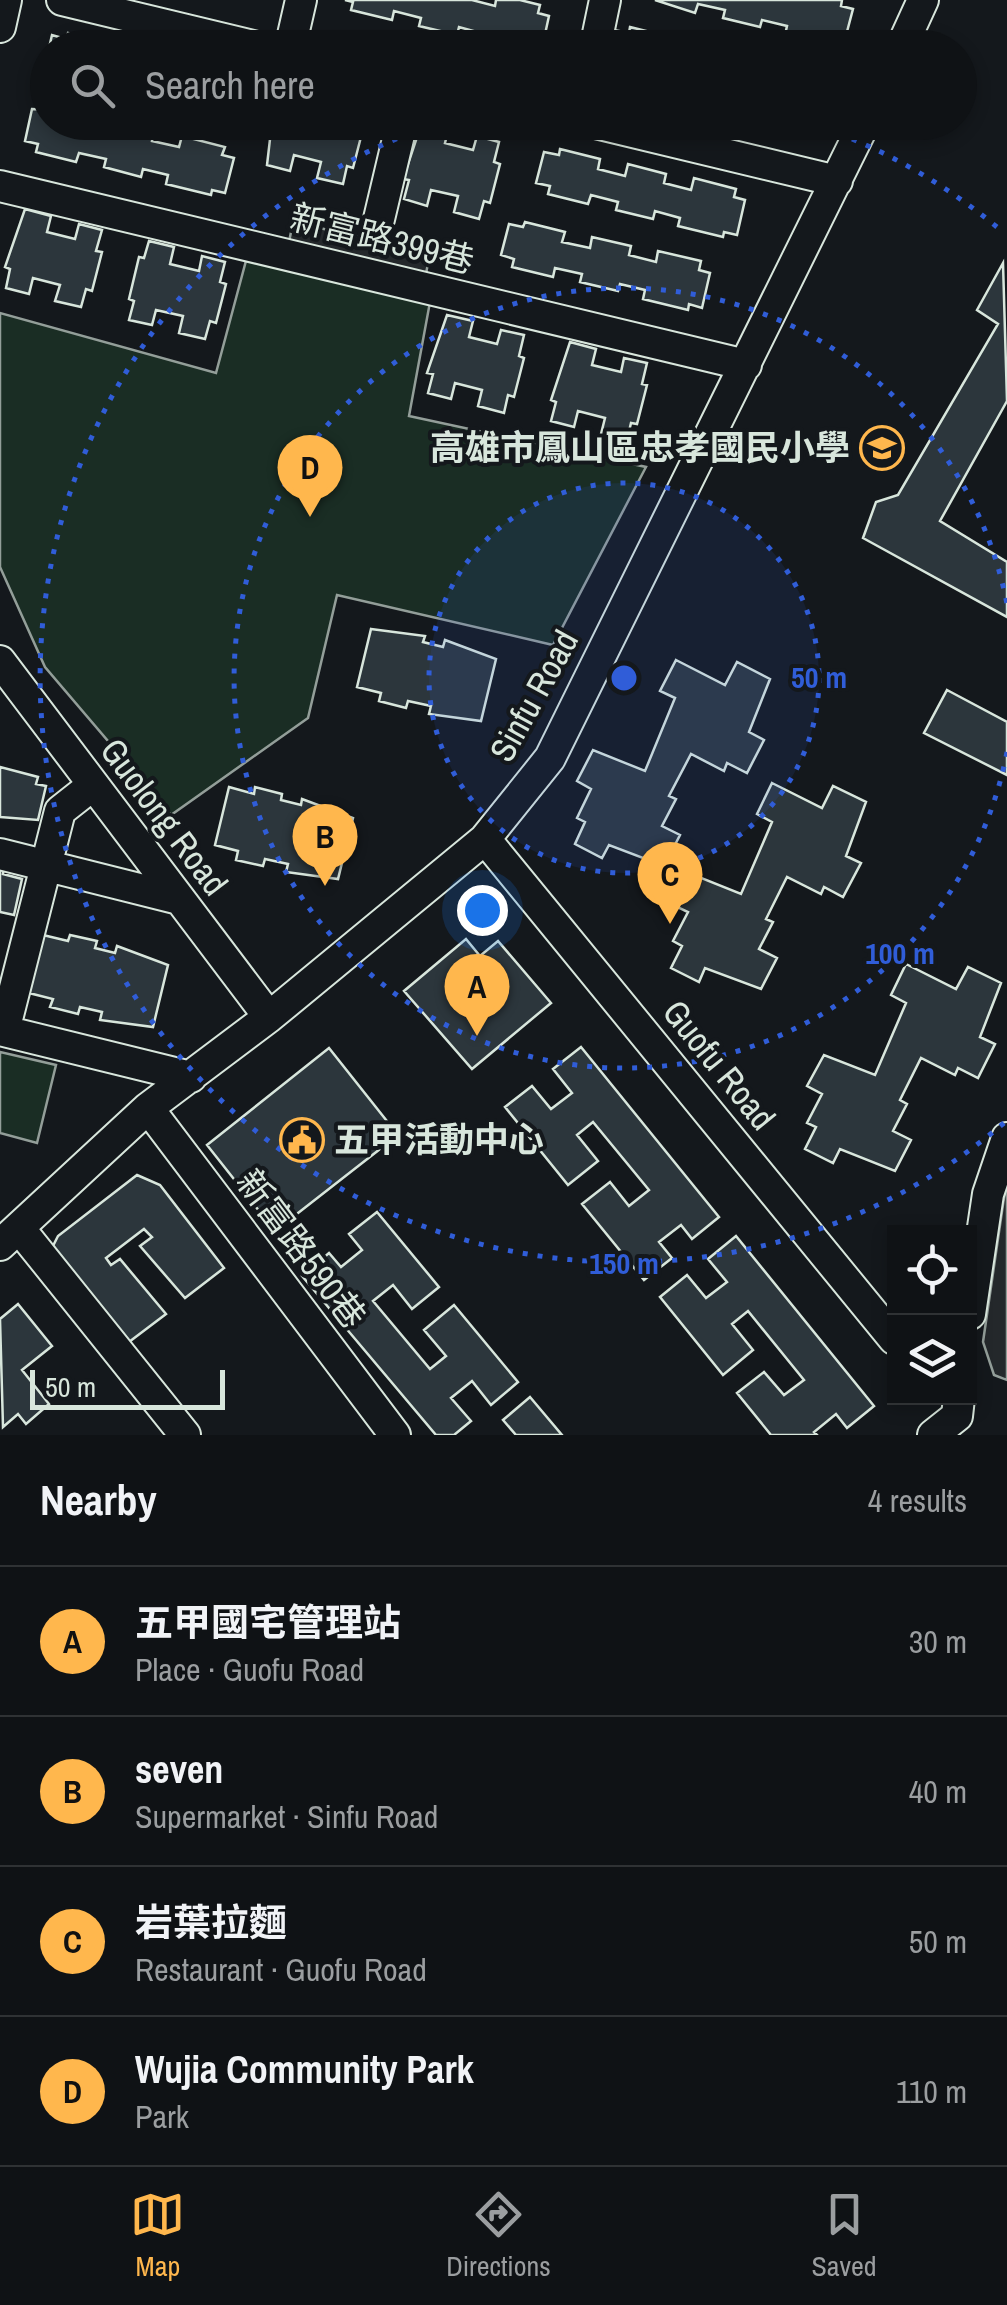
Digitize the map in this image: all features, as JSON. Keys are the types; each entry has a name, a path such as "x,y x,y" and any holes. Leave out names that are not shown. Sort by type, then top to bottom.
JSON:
{"street":[{"path":"0,27 6,0"},
{"path":"62,0 186,30"},
{"path":"294,30 301,0"},
{"path":"599,30 605,0"},
{"path":"909,30 923,0"},
{"path":"379,219 398,140"},
{"path":"666,140 838,181"},
{"name":"Sinfu Road","path":"10,1236 148,1108 269,1017 485,839 550,758 857,140"},
{"name":"新富路399巷","path":"0,186 746,365"},
{"name":"Guolong Road","path":"2,666 269,1017"},
{"path":"93,785 60,811 2,1030 192,1077"},
{"name":"Guofu Road","path":"485,839 887,1330"},
{"path":"0,854 179,899"},
{"name":"新富路590巷","path":"148,1108 383,1431"},
{"path":"977,1267 988,1194 1007,1138"},
{"path":"10,1236 186,1435"},
{"path":"933,1435 958,1411"}],"green space":[{"path":"247,257 430,302 409,416 646,467 553,645 337,595 308,718 171,815 45,667 0,567 0,313 216,373"},
{"path":"0,1052 56,1065 37,1143 0,1133"}],"shaded area":[{"path":"293,222 430,253 425,279 288,247"},
{"path":"1007,1177 1007,1380 994,1375 983,1342"}],"building":[{"path":"345,0 472,0 495,6 496,0 520,0 540,5 538,13 549,16 546,30 436,30 419,26 421,18 394,11 392,20 351,10 353,2"},
{"path":"655,0 842,0 841,6 853,9 847,30 786,30 787,26 762,20 760,27 723,18 725,10 698,4 695,13"},
{"path":"30,118 30,140 152,140 179,147 181,140 198,140 225,147 222,155 234,158 225,193 212,190 211,195 166,184 168,175 143,169 141,177 104,167 106,159 79,153 76,162 36,152 38,144 25,141"},
{"path":"270,140 360,140 353,168 347,166 343,184 317,178 321,162 294,155 290,171 267,165"},
{"path":"416,140 446,140 445,143 473,150 476,140 499,142 494,162 500,164 490,203 484,201 479,219 454,212 458,196 431,190 427,206 404,199 409,180 403,179"},
{"path":"560,149 600,159 598,169 625,176 628,164 666,174 664,183 691,190 694,178 736,189 734,197 745,200 737,235 724,232 723,237 678,226 680,218 655,211 653,219 616,210 618,202 591,195 588,204 548,194 550,186 536,183 544,152 559,155"},
{"path":"25,209 51,216 47,232 75,239 79,224 102,230 96,251 102,252 92,291 86,289 81,307 55,301 60,285 33,278 29,294 6,288 10,269 5,267"},
{"path":"525,222 565,232 562,242 590,248 592,237 631,246 629,255 656,262 658,251 701,261 699,270 710,273 702,308 689,304 688,310 643,299 645,290 620,284 618,291 580,282 582,274 555,268 553,277 512,267 514,259 501,255 509,224 523,227"},
{"path":"149,241 174,247 170,264 199,271 202,256 225,262 220,282 226,284 216,323 210,321 205,339 179,333 183,316 156,310 152,325 129,320 134,301 129,299 139,257 144,258"},
{"path":"1003,263 1007,401 940,521 1007,562 1007,617 863,538 876,502 898,495 998,324 977,310"},
{"path":"447,315 473,321 469,337 497,344 501,330 524,335 519,356 524,358 514,397 508,395 504,413 478,406 482,390 455,383 451,399 428,393 433,374 427,373"},
{"path":"570,342 596,349 592,365 621,372 624,358 647,363 642,384 647,385 637,424 631,423 627,440 601,434 605,418 578,411 574,427 551,421 556,402 551,400"},
{"path":"371,629 425,636 423,642 443,647 445,640 496,659 481,721 429,714 431,706 408,701 406,708 379,701 381,693 357,687"},
{"path":"676,660 725,685 737,662 770,679 749,732 764,740 747,773 727,763 724,771 691,754 669,796 676,799 662,826 680,835 664,866 609,845 602,858 575,844 585,822 577,818 591,789 577,781 593,750 645,771 675,698 660,691"},
{"path":"947,690 1007,722 1007,775 924,733"},
{"path":"0,767 38,777 36,784 46,786 38,820 0,817"},
{"path":"772,783 822,808 833,786 866,802 846,856 861,863 843,897 824,887 821,894 787,877 766,919 773,922 759,949 777,958 761,989 705,968 699,982 671,968 682,946 673,941 688,912 673,905 689,873 741,894 772,822 757,814"},
{"path":"229,787 254,794 255,787 282,794 281,800 301,805 302,799 353,818 338,879 286,872 288,864 265,859 263,866 236,860 238,851 215,845"},
{"path":"0,866 4,867 3,874 22,879 14,915 0,912"},
{"path":"43,935 68,941 70,935 97,941 95,948 115,953 117,946 168,965 153,1027 100,1020 102,1012 80,1007 78,1014 50,1007 53,999 29,993"},
{"path":"466,939 480,956 498,941 551,1003 472,1069 404,991"},
{"path":"906,964 956,989 968,967 1001,983 980,1037 995,1044 978,1078 958,1068 955,1075 921,1058 900,1100 907,1104 893,1131 911,1140 895,1171 840,1149 833,1163 805,1149 816,1127 807,1123 822,1094 807,1086 824,1055 875,1075 906,1003 891,995"},
{"path":"581,1047 719,1217 692,1239 681,1225 659,1242 672,1258 644,1280 582,1204 610,1182 629,1206 649,1190 593,1122 577,1135 598,1161 568,1185 505,1107 532,1086 551,1109 572,1093 553,1069"},
{"name":"五甲活動中心","path":"329,1048 398,1135 275,1231 207,1145"},
{"path":"137,1175 160,1185 224,1268 185,1298 140,1246 152,1237 144,1229 106,1258 111,1265 120,1259 166,1314 125,1345 56,1258 53,1246 58,1236"},
{"path":"377,1212 439,1287 412,1309 393,1285 373,1301 430,1369 446,1356 424,1330 454,1305 518,1382 491,1405 472,1381 451,1398 471,1421 454,1435 436,1435 302,1276 329,1253 341,1267 362,1250 349,1234"},
{"path":"736,1236 874,1406 847,1428 836,1414 814,1432 817,1435 771,1435 737,1393 764,1372 784,1395 804,1380 748,1311 732,1324 753,1350 723,1375 660,1297 687,1275 706,1298 727,1282 708,1259"},
{"path":"18,1304 52,1346 22,1370 49,1404 26,1424 18,1414 3,1427 0,1319"},
{"path":"530,1397 562,1435 516,1435 503,1420"}],"place":[{"name":"高雄市鳳山區忠孝國民小學","path":"882,448"},
{"name":"Wujia Community Park","path":"310,517"},
{"name":"seven","path":"325,886"},
{"name":"岩葉拉麵","path":"670,924"},
{"name":"五甲國宅管理站","path":"477,1036"},
{"name":"五甲活動中心","path":"302,1140"}]}
